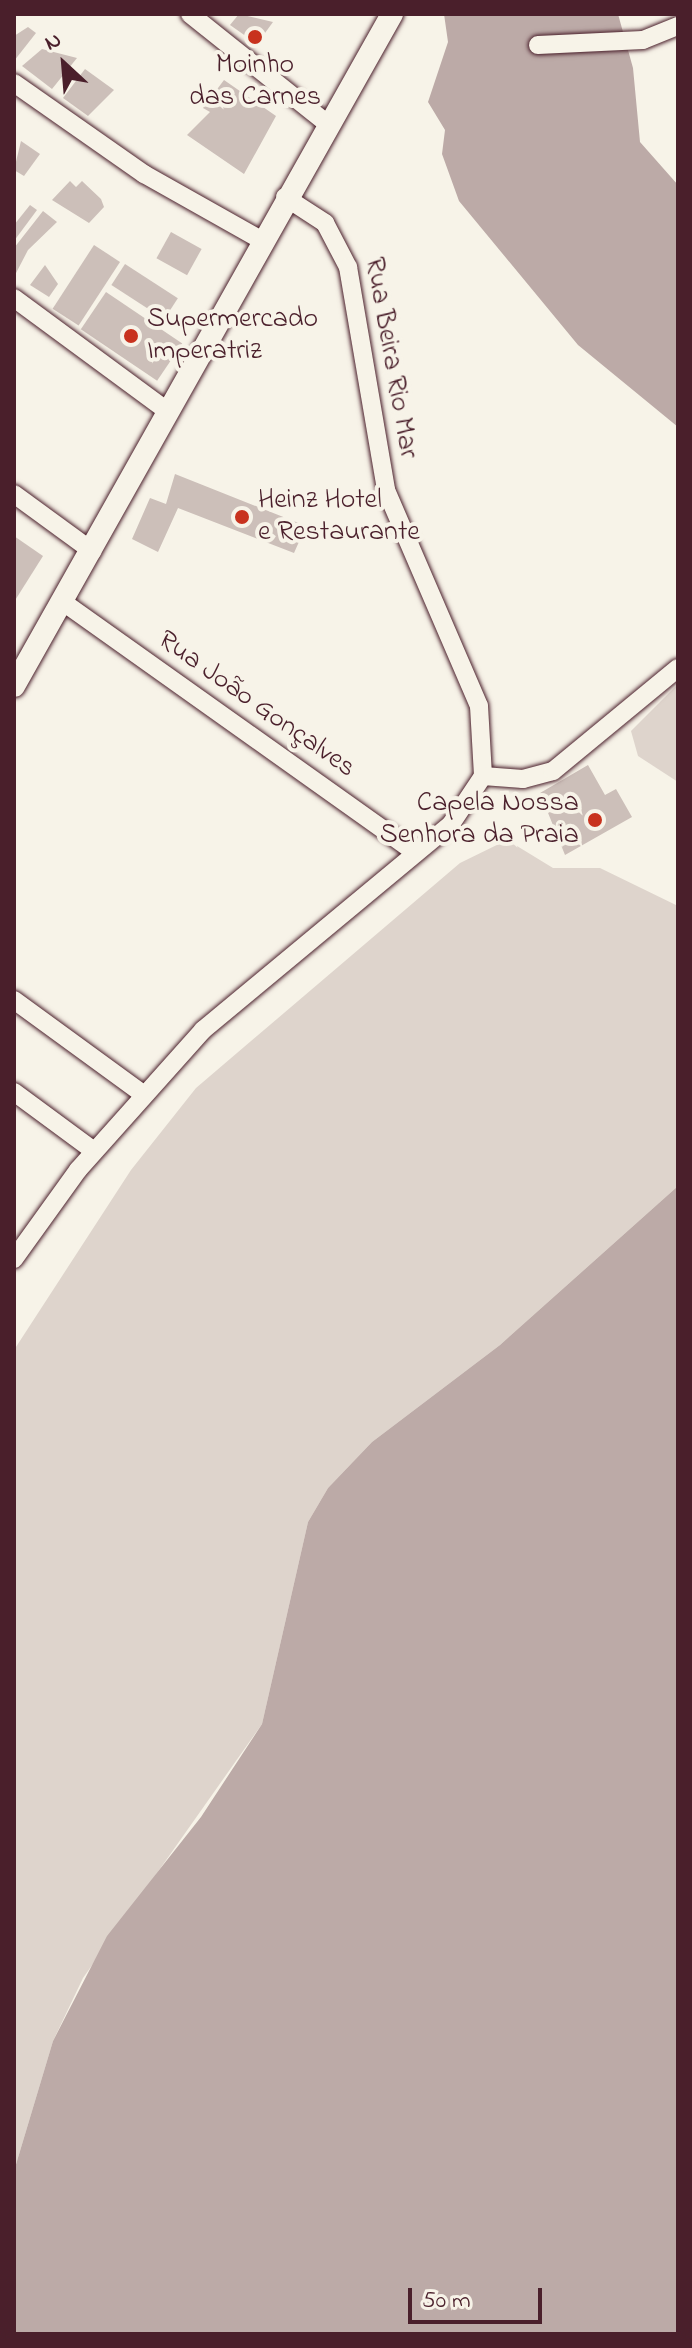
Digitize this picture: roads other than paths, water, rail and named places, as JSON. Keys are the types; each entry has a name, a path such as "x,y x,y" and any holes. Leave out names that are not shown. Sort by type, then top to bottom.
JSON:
{"main road":[{"path":"14,686 92,551 166,410 285,197 365,67 392,14"}],"street":[{"path":"190,14 328,124"},
{"path":"538,45 643,40 678,26"},
{"path":"14,83 144,174 261,240"},
{"name":"Rua Beira Rio Mar","path":"285,197 325,223 344,256 386,490 479,706 483,776"},
{"path":"14,298 166,410"},
{"path":"14,494 92,551"},
{"name":"Rua João Gonçalves","path":"63,602 416,853"},
{"path":"14,1259 94,1151 143,1094 261,976 462,813 483,776 523,779 553,771 601,739 678,668"},
{"path":"14,1000 143,1094"},
{"path":"14,1092 94,1151"}],"place":[{"name":"Moinho das Carnes","path":"255,37"},
{"name":"Supermercado Imperatriz","path":"131,336"},
{"name":"Heinz Hotel e Restaurante","path":"242,517"},
{"name":"Capela Nossa Senhora da Praia","path":"595,820"}]}
